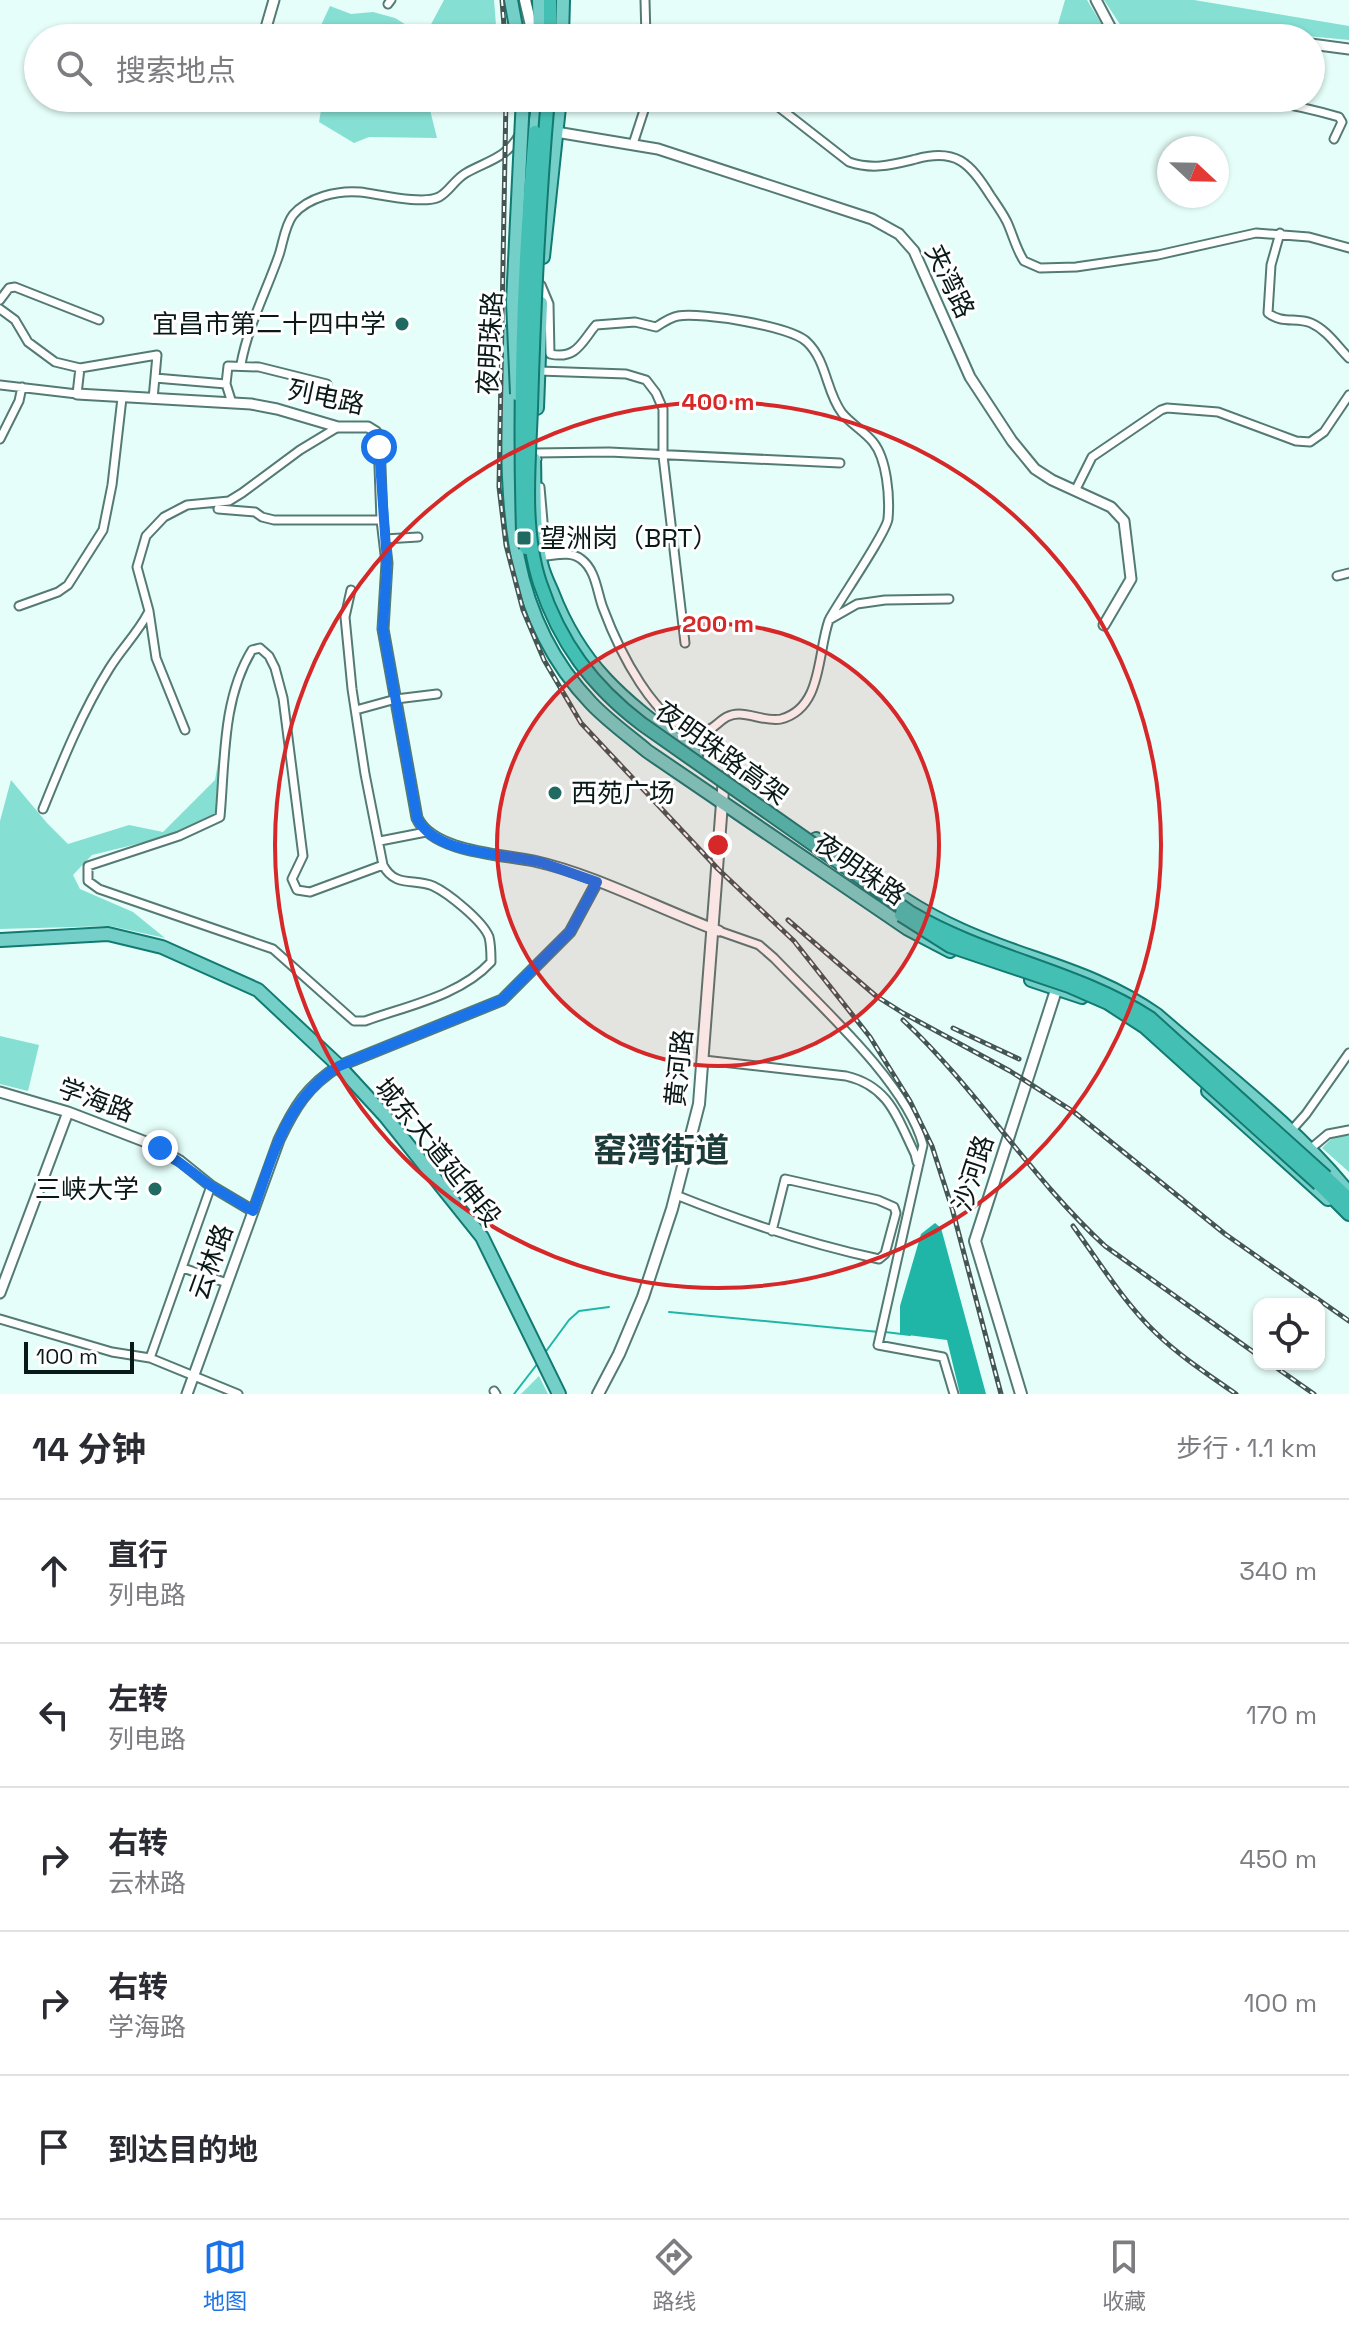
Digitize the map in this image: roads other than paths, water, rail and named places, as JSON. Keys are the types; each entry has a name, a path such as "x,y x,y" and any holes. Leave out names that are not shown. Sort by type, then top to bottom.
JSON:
{"highway":[{"path":"535,2 544,24"},
{"name":"夜明珠路高架","path":"547,112 533,297 530,514 539,581 553,616 583,669 642,724 911,913 943,932 982,948 1093,986 1123,1000 1150,1018 1322,1180"},
{"name":"夜明珠路高架","path":"535,132 523,273 520,419 523,531 531,580 555,639 574,670 593,692 640,732 917,927 950,946 1095,997 1145,1027 1322,1180"},
{"path":"1322,1180 1349,1196"},
{"path":"1322,1180 1349,1215"}],"main road":[{"path":"511,0 515,24"},
{"path":"562,24 563,0"},
{"path":"534,24 535,2"},
{"path":"535,2 538,24"},
{"path":"520,419 513,302 522,112"},
{"name":"夜明珠路","path":"537,112 522,198 508,355 510,515 522,585 536,620 572,681 614,725 647,751 921,936 947,950 1108,1009 1138,1028 1304,1180 1349,1215"},
{"name":"夜明珠路","path":"558,112 546,209 541,285 534,453 535,514 541,564 570,632 590,664 607,683 727,780 926,913 963,932 1114,988 1157,1015 1290,1132 1349,1196"},
{"name":"黄河路","path":"605,1394 625,1357 650,1297 679,1196 699,1104 707,1060 727,780"},
{"name":"城东大道延伸段","path":"1,943 105,939 164,954 256,995 338,1067 385,1116 482,1237 559,1394"},
{"name":"沙河路","path":"1021,1394 975,1241 1064,967"},
{"name":"城东大道延伸段","path":"338,1067 385,1122 474,1239 553,1394"},
{"name":"黄河路","path":"598,1394 634,1322 679,1196"}],"street":[{"path":"267,24 274,0"},
{"path":"645,0 646,24"},
{"path":"1096,0 1109,24"},
{"path":"1325,46 1349,49"},
{"path":"241,364 252,321 293,215 302,207 336,192 425,199 439,197 455,179 503,155 514,144 531,112"},
{"path":"633,144 643,112"},
{"path":"785,112 849,162 865,167 881,167 922,157 950,156 966,162 1006,219 1024,261 1040,268 1065,268 1143,258 1256,233 1309,237 1349,248"},
{"path":"1322,112 1339,117 1342,122 1334,139"},
{"name":"夹湾路","path":"556,132 658,149 872,219 899,234 914,251 970,377 995,417 1035,469 1111,507 1124,521 1131,579 1104,625"},
{"path":"1280,233 1273,254 1268,313 1289,322 1313,324 1332,338 1349,358"},
{"path":"541,285 549,304 550,354 555,356 584,345 596,325 635,322 656,327 676,316 708,317 792,332 808,343 821,363 842,413 876,445 883,464 888,522 829,620 821,647 817,681 803,704 780,719 726,715 711,729 702,732 675,721 643,688 624,659 602,606 593,574 582,560 572,554 546,556 539,465 534,453 609,452 840,463"},
{"path":"0,300 9,288 15,287 99,320"},
{"path":"0,309 15,320 20,332 37,350 55,362 80,368 157,355 153,399"},
{"path":"232,403 226,384 228,366 241,364 327,384"},
{"path":"0,385 77,394 80,368"},
{"path":"539,371 626,374 646,380 656,393 663,409 663,456 685,643"},
{"path":"155,378 226,384"},
{"path":"0,439 19,401 22,387"},
{"name":"列电路","path":"77,394 232,403 277,409 338,427 368,427 376,432 387,563 383,629 417,818 426,832"},
{"path":"1075,491 1092,457 1161,410 1190,408 1218,412 1296,441 1310,442 1324,432 1349,395"},
{"path":"19,606 58,592 68,585 103,530 112,485 122,398"},
{"path":"185,730 156,658 149,611 137,567 146,536 164,517 187,505 229,501 338,427"},
{"path":"218,509 255,512 274,520 382,520"},
{"path":"385,539 418,537"},
{"path":"1337,576 1349,573"},
{"path":"351,590 345,617 365,774 383,865 388,874 411,885 424,883 434,887 475,919 488,933 491,962 456,988 365,1021 354,1021 273,949 99,889 88,881 88,866 179,836 220,817 225,747 238,678 252,650 260,648 275,668 283,698 303,856 292,879 297,890 310,892 383,865"},
{"path":"829,620 857,604 885,600 949,599"},
{"path":"43,809 59,769 109,668 138,632 149,611"},
{"path":"356,710 396,699 437,694"},
{"path":"380,841 426,832 449,843 543,863 759,945 774,958 880,1071 894,1088 920,1133 923,1145 878,1345 943,1357 954,1394"},
{"name":"云林路","path":"187,1394 279,1140 296,1105 338,1067 502,1000 570,932 597,882"},
{"path":"1290,1132 1349,1053"},
{"path":"707,1060 865,1080 879,1089 889,1104 915,1154 917,1166"},
{"name":"学海路","path":"0,1092 68,1112 160,1148 211,1186 253,1211"},
{"path":"0,1293 68,1112"},
{"path":"1309,1150 1328,1134 1349,1130"},
{"path":"679,1196 772,1231 831,1249 879,1259 885,1254 896,1213 894,1207 878,1200 785,1179 772,1231"},
{"path":"150,1358 211,1186"},
{"path":"183,1268 227,1283"},
{"path":"0,1319 112,1352 150,1358 238,1394"}],"waterway":[{"path":"544,1354 579,1311 609,1307"},
{"path":"669,1312 879,1332"},
{"path":"885,1332 910,1335"},
{"path":"514,1394 538,1363"}],"railway":[{"path":"502,0 504,24"},
{"path":"506,112 499,487 506,545 523,610 544,660 581,723 718,869 794,941 870,1037 910,1101 932,1146 952,1208 1001,1394"},
{"path":"788,920 876,996 1010,1071 1074,1112 1225,1234 1349,1321"},
{"path":"903,1020 955,1075 1052,1191 1105,1246 1253,1352"},
{"path":"953,1028 1019,1059"},
{"path":"1073,1226 1145,1322 1195,1366 1236,1394"},
{"path":"1280,1370 1314,1394"}],"place":[{"name":"宜昌市第二十四中学","path":"402,324"},
{"name":"望洲岗（BRT）","path":"524,538"},
{"name":"西苑广场","path":"555,793"},
{"name":"三峡大学","path":"155,1189"}],"district":[{"name":"窑湾街道","path":"661,1150"}]}
